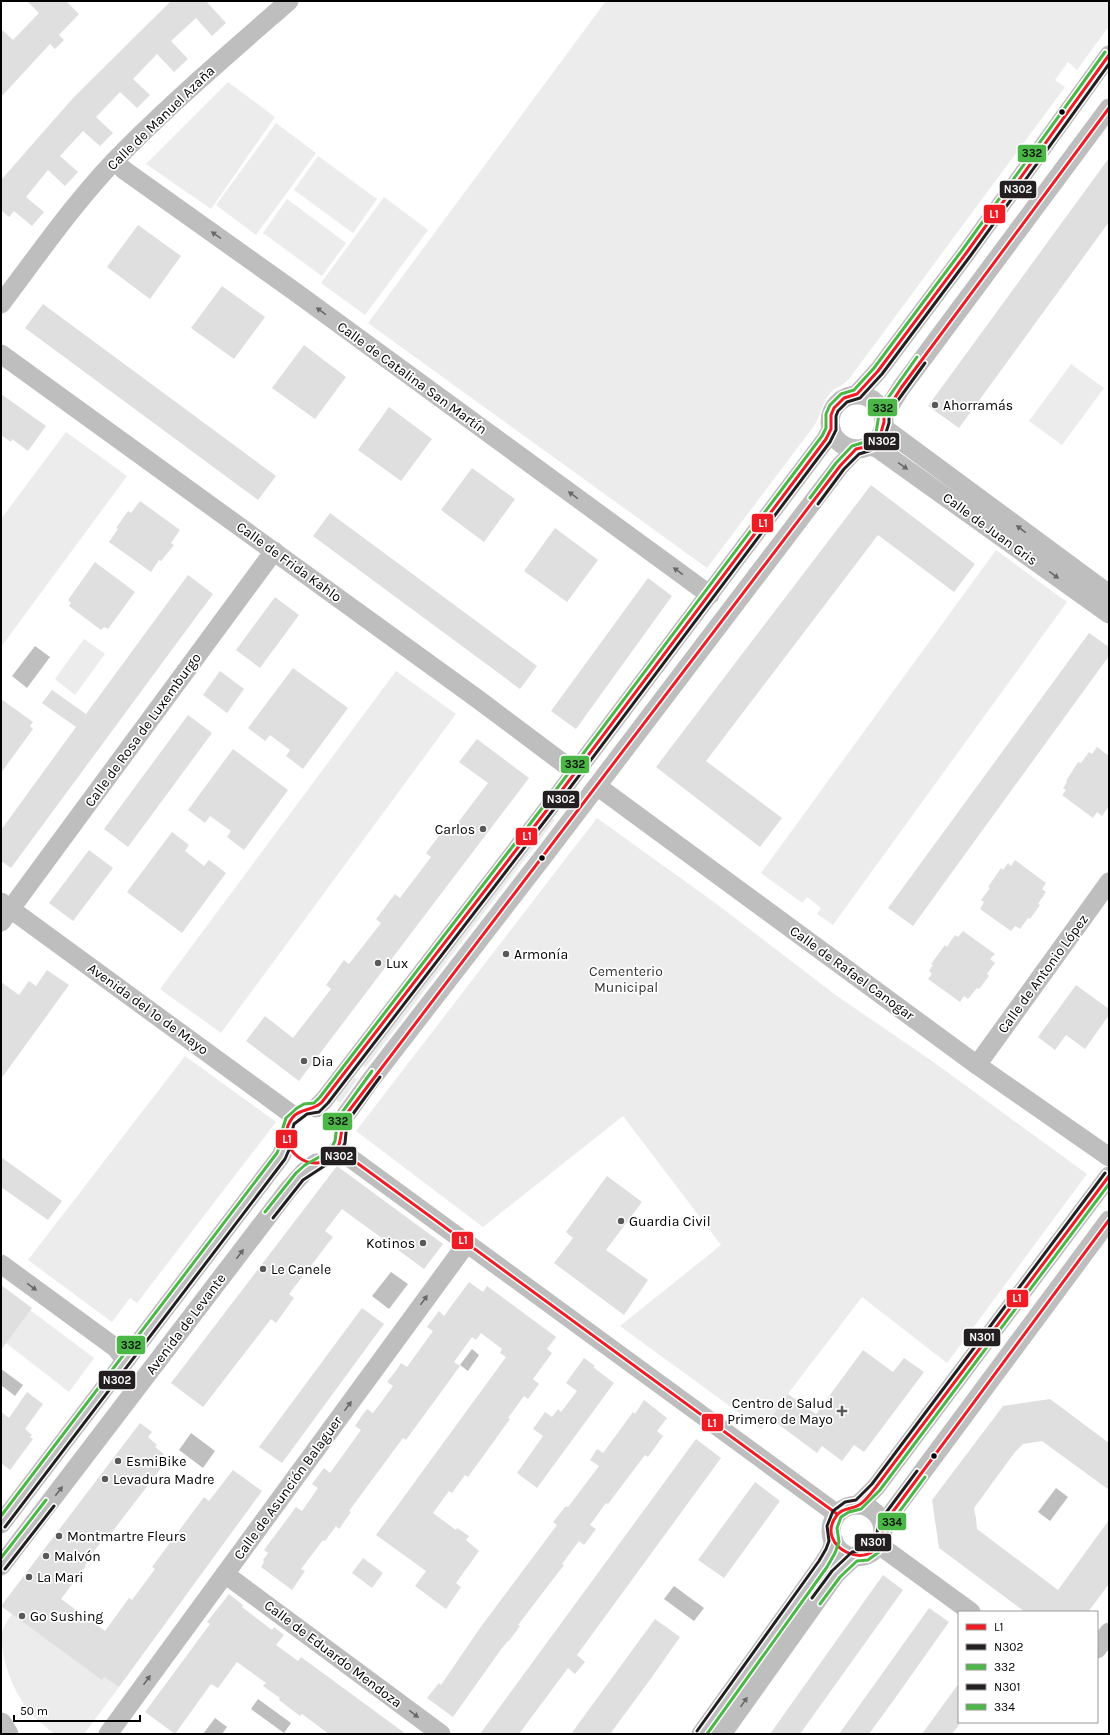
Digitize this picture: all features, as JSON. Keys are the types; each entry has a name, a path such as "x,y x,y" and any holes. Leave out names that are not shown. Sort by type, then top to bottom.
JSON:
{"main road":[{"path":"1,1724 7,1734"}],"street":[{"name":"Calle de Manuel Azaña","path":"1,304 65,218 114,161 212,68 289,1"},
{"path":"857,394 878,371 967,252 1109,56"},
{"path":"340,1126 331,1114 316,1108 305,1109 294,1116 287,1128 287,1142 291,1151 306,1163 316,1163 329,1159 338,1149 341,1138 340,1126 345,1116 366,1087 840,466 863,447 880,436 884,422 900,388 1109,108"},
{"name":"Calle de Catalina San Martín","path":"114,161 124,170 294,291 710,594"},
{"name":"Calle de Frida Kahlo","path":"1,354 575,772"},
{"path":"316,1108 324,1100 575,772 826,439 831,428 831,414 838,402 844,398 857,394 866,396 874,400 880,407 884,422"},
{"name":"Calle de Juan Gris","path":"884,422 1109,594"},
{"path":"831,428 836,439 845,446 863,447"},
{"name":"Calle de Juan Gris","path":"863,447 886,454 1109,614"},
{"name":"Calle de Rosa de Luxemburgo","path":"4,911 274,552"},
{"name":"Calle de Rafael Canogar","path":"597,786 977,1065 1109,1157"},
{"name":"Calle de Antonio López","path":"977,1065 1109,882"},
{"name":"Avenida del 1º de Mayo","path":"4,911 294,1116"},
{"name":"Avenida de Levante","path":"1,1524 281,1156 287,1142"},
{"path":"338,1149 838,1514"},
{"name":"Avenida de Levante","path":"1,1566 288,1190 304,1172 316,1163"},
{"path":"858,1505 880,1481 1109,1176"},
{"path":"882,1525 1109,1220"},
{"name":"Calle de Asunción Balaguer","path":"108,1734 467,1242"},
{"path":"1,1264 116,1348 125,1360"},
{"path":"701,1734 823,1564 831,1551 834,1541 832,1527 838,1514 847,1507 858,1505 865,1506 876,1513 882,1525 883,1535 879,1545 875,1550 866,1555 855,1556 842,1551 834,1541"},
{"path":"879,1545 970,1611"},
{"path":"722,1734 836,1574 855,1556"},
{"name":"Calle de Eduardo Mendoza","path":"225,1574 441,1734"},
{"path":"1098,1648 1109,1632"}],"green space":[{"path":"606,1 1109,1 1109,26 1077,70 1068,62 1055,80 1065,87 849,379 833,390 828,396 814,426 707,568 368,323"},
{"path":"228,82 275,117 211,209 146,164"},
{"path":"276,123 316,153 256,235 216,205"},
{"path":"318,156 377,199 353,233 294,190"},
{"path":"384,197 428,230 365,315 321,283"},
{"path":"287,199 346,243 322,276 263,233"},
{"path":"1071,364 1104,388 1062,445 1029,421"},
{"path":"66,432 127,476 1,647 1,519"},
{"path":"996,550 1067,602 833,925 817,914 821,908 807,897 802,903 761,873"},
{"path":"84,639 105,654 75,695 55,679"},
{"path":"396,671 456,714 221,1033 160,989"},
{"path":"552,818 555,820 365,1068 362,1065"},
{"name":"Cementerio Municipal","path":"597,818 718,905 837,996 932,1061 1087,1174 947,1363 862,1297 761,1429 620,1326 721,1245 623,1116 483,1227 356,1131"},
{"path":"185,1056 276,1122 137,1303 130,1298 112,1322 28,1260"},
{"path":"354,1077 357,1080 340,1103 336,1100"},
{"path":"30,1310 94,1358 69,1392 6,1343"},
{"path":"12,1614 119,1687 84,1734 53,1733 35,1717 19,1696 8,1671 2,1645 2,1633"}],"shaded area":[{"path":"35,646 50,657 27,688 12,676"},
{"path":"391,1272 408,1284 389,1309 372,1296"},
{"path":"472,1349 479,1355 468,1371 460,1365"},
{"path":"1,1369 23,1385 15,1396 1,1385"},
{"path":"191,1433 215,1451 203,1468 179,1450"},
{"path":"1056,1488 1068,1497 1050,1521 1038,1512"},
{"path":"674,1586 704,1608 694,1621 664,1599"},
{"path":"258,1699 291,1723 284,1733 251,1709"},
{"path":"215,1718 227,1727 222,1734 203,1734"}],"building":[{"path":"27,1 66,1 79,14 59,35 64,40 55,49 50,44 1,97 1,29 13,40 39,13"},
{"path":"171,1 206,1 226,23 212,36 196,18 171,41 188,59 174,72 157,54 133,79 150,95 137,108 120,92 96,117 113,133 100,146 83,131 60,156 78,172 65,186 48,170 26,197 44,212 32,226 14,211 9,217 1,210 1,180 74,97"},
{"path":"1109,158 1109,222 959,428 928,406"},
{"path":"138,225 181,256 150,299 107,267"},
{"path":"222,286 265,317 234,359 191,328"},
{"path":"43,304 276,476 258,500 25,328"},
{"path":"304,345 346,377 315,419 272,388"},
{"path":"1,394 46,426 28,451 12,439 11,442 1,435"},
{"path":"389,407 432,439 401,481 358,450"},
{"path":"472,468 515,499 484,542 441,510"},
{"path":"871,485 975,564 954,592 878,535 706,761 782,818 760,847 656,767"},
{"path":"140,501 180,530 171,543 174,545 161,561 159,560 151,572 109,542 118,529 116,528 128,511 131,513"},
{"path":"330,513 537,666 520,689 313,536"},
{"path":"555,528 598,560 567,602 524,571"},
{"path":"95,562 135,592 108,629 104,627 101,630 69,606 71,603 68,600"},
{"path":"188,575 213,594 11,868 1,861 1,830 76,727 42,703 52,690 86,714"},
{"path":"648,578 672,596 576,729 551,711"},
{"path":"275,597 299,615 260,668 236,650"},
{"path":"1089,633 1109,647 1109,656 913,926 888,908"},
{"path":"293,668 348,708 303,769 286,756 290,750 270,735 265,741 248,728"},
{"path":"220,671 244,689 227,713 203,695"},
{"path":"1,699 33,722 30,726 33,729 1,773"},
{"path":"188,715 212,733 128,847 104,829"},
{"path":"477,739 529,778 299,1081 246,1041 265,1016 293,1038 331,989 326,985 344,960 349,964 381,923 376,919 395,894 400,898 431,857 426,853 444,829 450,833 488,783 459,762"},
{"path":"1097,747 1109,756 1109,806 1102,816 1097,812 1093,818 1062,795 1066,790 1063,788 1067,782 1066,781 1078,762 1081,763 1089,752 1092,754"},
{"path":"233,749 288,790 244,850 227,837 231,831 210,816 205,823 188,810"},
{"path":"172,832 189,845 185,851 204,866 209,860 226,873 182,933 127,892"},
{"path":"89,850 113,868 73,921 49,903"},
{"path":"1015,860 1046,883 1042,889 1046,892 1038,904 1040,905 1030,919 1028,918 1020,929 1015,926 1011,931 980,909 984,902 981,900 990,888 988,887 1001,868 1003,870 1008,863 1011,866"},
{"path":"963,931 995,954 990,959 995,963 987,974 989,976 979,989 977,988 968,999 964,996 960,1002 928,979 932,974 929,971 933,965 931,964 945,945 947,947 955,935 958,937"},
{"path":"47,970 69,985 1,1079 1,982 19,995 29,981 36,986"},
{"path":"1076,985 1109,1009 1109,1015 1085,1049 1066,1035 1055,1050 1038,1037"},
{"path":"1,1157 62,1201 48,1220 1,1187"},
{"path":"337,1166 443,1244 424,1269 342,1209 325,1231 333,1237 289,1294 294,1298 276,1323 271,1319 203,1407 171,1383"},
{"path":"607,1176 642,1202 606,1250 648,1280 624,1315 554,1263 573,1238 566,1232"},
{"path":"469,1282 483,1292 487,1286 556,1337 547,1349 552,1353 533,1379 539,1384 528,1399 524,1396 508,1418 510,1419 468,1477 465,1475 452,1493 449,1491 433,1513 456,1530 457,1528 469,1536 466,1540 479,1551 456,1583 461,1587 446,1609 415,1586 426,1571 376,1535 506,1357 500,1353 502,1349 481,1333 476,1340 472,1337 454,1362 460,1366 406,1440 403,1438 349,1511 351,1512 339,1529 336,1526 325,1541 323,1540 301,1569 305,1571 292,1590 261,1567 264,1562 263,1560 268,1553 264,1550 296,1507 302,1511 318,1488 312,1484 324,1468 330,1473 361,1430 355,1426 361,1417 367,1409 373,1413 393,1386 387,1382 401,1363 407,1367 433,1331 427,1327 439,1311 444,1316"},
{"path":"1,1285 32,1308 1,1350"},
{"path":"362,1308 384,1324 282,1463 259,1447"},
{"path":"863,1350 893,1372 904,1358 924,1372 864,1452 854,1445 842,1461 822,1446 817,1453 770,1418 788,1394 816,1414"},
{"path":"584,1358 614,1383 537,1488 517,1473 543,1436 533,1429 545,1412 552,1417 558,1409 561,1412 577,1391 566,1383"},
{"path":"27,1392 43,1404 25,1429 32,1435 30,1437 33,1439 10,1470 1,1463 1,1412 9,1418"},
{"path":"1050,1399 1109,1443 1109,1490 1042,1441 1023,1444 1015,1452 974,1508 977,1529 1058,1590 1109,1520 1109,1584 1089,1611 1024,1611 939,1548 932,1500 1003,1406"},
{"path":"644,1400 667,1418 657,1431 663,1436 648,1457 645,1455 608,1504 606,1503 590,1525 596,1529 584,1545 579,1541 562,1564 564,1565 518,1625 520,1626 502,1648 453,1717 427,1698 439,1683 441,1685 480,1628 557,1525 553,1522 566,1506 568,1507 599,1466 590,1460 597,1449 603,1453 633,1412 635,1414"},
{"path":"140,1423 152,1432 148,1437 157,1445 155,1447 164,1454 157,1463 162,1467 109,1536 107,1534 89,1558 90,1559 85,1565 86,1566 61,1599 105,1631 129,1598 132,1600 155,1569 152,1567 204,1497 209,1501 233,1470 262,1491 119,1687 104,1677 102,1680 1,1606"},
{"path":"696,1439 721,1458 577,1655 585,1662 575,1674 568,1668 519,1734 480,1734"},
{"path":"755,1482 780,1501 724,1578 698,1560"},
{"path":"363,1558 383,1573 372,1588 352,1573"},
{"path":"883,1575 903,1590 800,1734 770,1734"},
{"path":"229,1594 243,1605 242,1607 272,1630 274,1627 284,1635 276,1645 298,1661 301,1657 406,1734 329,1734 302,1714 300,1716 279,1700 280,1698 263,1686 266,1683 237,1662 218,1688 211,1684 175,1734 145,1712 210,1624 207,1622"},
{"path":"929,1608 949,1622 898,1694 869,1734 839,1734"},
{"path":"655,1619 680,1637 652,1677 610,1734 571,1734"},
{"path":"958,1684 959,1725 952,1734 922,1734"}],"transit line":[{"name":"332","path":"1,1516 277,1153 282,1141 281,1134 286,1118 297,1108 304,1104 314,1103 320,1097 546,803 822,436 826,428 826,414 830,405 841,394 854,390 874,368 963,249 1105,52"},
{"name":"L1","path":"1109,55 967,252 878,371 857,394 844,398 834,408 831,415 831,429 826,439 550,806 322,1102 315,1107 299,1112 293,1117 287,1128 287,1139 291,1149 298,1157 307,1162 317,1163 327,1160 336,1151 340,1143 342,1125 345,1116 840,466 856,449 870,446 880,436 884,422 884,415 901,388 1109,108"},
{"name":"N302","path":"5,1527 285,1159 292,1143 291,1135 294,1124 307,1114 319,1112 328,1103 554,809 830,442 836,430 836,416 838,411 847,402 860,398 882,374 971,255 1109,64"},
{"name":"332","path":"810,498 836,463 852,446 868,441 876,433 879,414 888,398 917,357"},
{"name":"N302","path":"818,504 844,469 859,454 872,450 884,439 889,423 889,416 896,403 925,363"},
{"name":"332","path":"265,1212 296,1173 305,1165 330,1151 335,1141 338,1118 372,1071"},
{"name":"N302","path":"273,1218 303,1180 338,1157 345,1143 347,1122 380,1077"},
{"name":"L1","path":"338,1149 837,1514"},
{"name":"N301","path":"697,1731 819,1561 829,1541 827,1526 833,1511 845,1502 856,1500 872,1484 1105,1173"},
{"name":"L1","path":"1109,1176 870,1494 859,1505 839,1512 831,1527 832,1537 838,1546 847,1552 857,1555 868,1554 876,1548 882,1537 883,1525 1109,1220"},
{"name":"334","path":"707,1734 827,1567 839,1542 837,1528 841,1517 849,1512 861,1509 880,1490 1109,1184"},
{"name":"N301","path":"812,1598 832,1571 852,1552 864,1550 871,1545 876,1538 879,1522 917,1471"},
{"name":"334","path":"820,1604 840,1577 857,1561 868,1560 879,1552 886,1542 888,1527 925,1477"},
{"name":"332","path":"1,1558 46,1500"},
{"name":"N302","path":"5,1569 54,1506"}],"place":[{"name":"Ahorramás","path":"935,405"},
{"name":"Carlos","path":"483,829"},
{"name":"Armonía","path":"506,954"},
{"name":"Lux","path":"378,963"},
{"name":"Dia","path":"304,1061"},
{"name":"Guardia Civil","path":"621,1221"},
{"name":"Kotinos","path":"423,1243"},
{"name":"Le Canele","path":"263,1269"},
{"name":"Centro de Salud Primero de Mayo","path":"842,1411"},
{"name":"EsmiBike","path":"118,1461"},
{"name":"Levadura Madre","path":"105,1479"},
{"name":"Montmartre Fleurs","path":"59,1536"},
{"name":"Malvón","path":"46,1556"},
{"name":"La Mari","path":"29,1577"},
{"name":"Go Sushing","path":"22,1616"}]}
